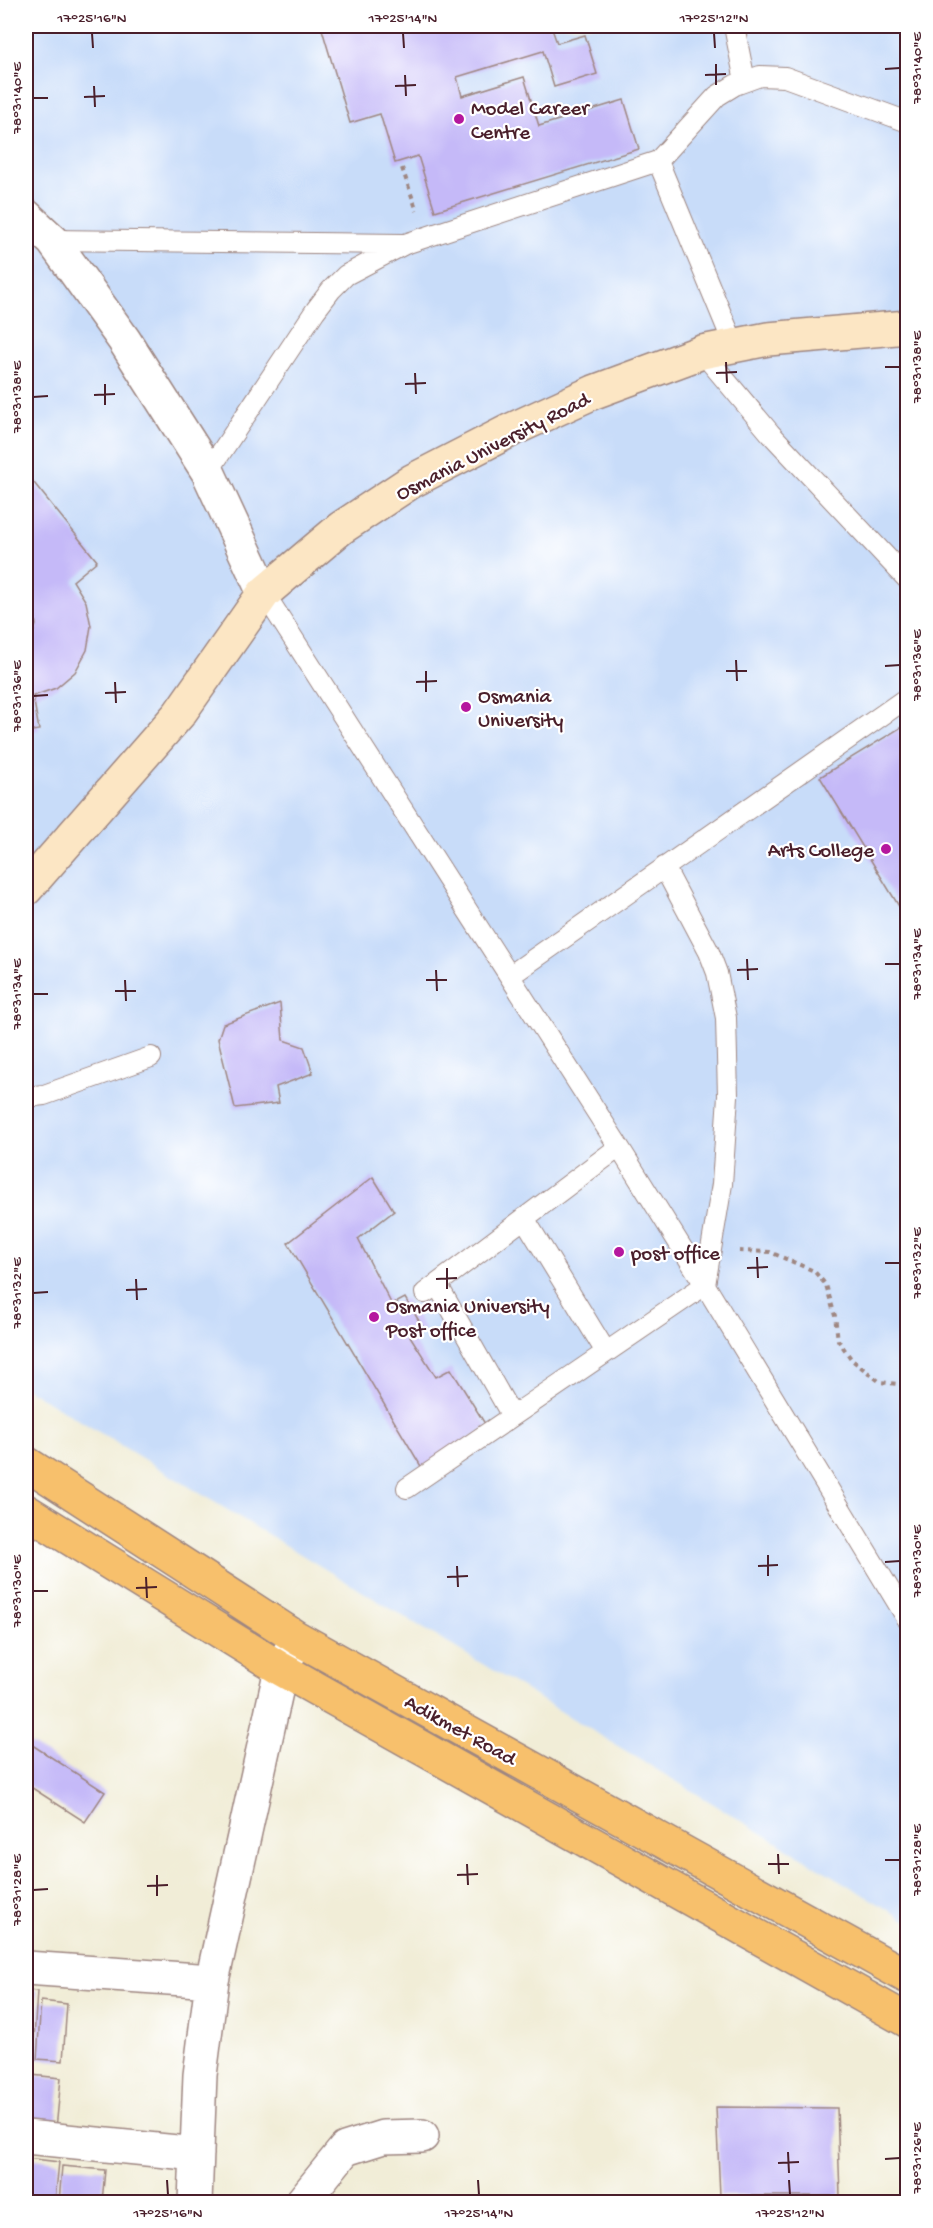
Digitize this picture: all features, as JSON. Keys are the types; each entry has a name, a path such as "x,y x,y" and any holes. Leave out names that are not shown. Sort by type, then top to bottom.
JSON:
{"main road":[{"name":"Osmania University Road","path":"26,889 179,714 264,593 341,528 411,481 511,430 594,393 702,352 768,339 815,333 908,327"},
{"name":"Adikmet Road","path":"26,1463 297,1638 908,1977"},
{"name":"Adikmet Road","path":"26,1511 281,1669 908,2021"}],"street":[{"path":"26,216 39,239 124,340 208,472 264,593"},
{"path":"195,2202 200,2075 212,1981 281,1669 297,1638"},
{"path":"26,1968 212,1981"},
{"path":"302,2202 345,2149 382,2137 422,2136"},
{"path":"26,2137 197,2154"}],"lane":[{"path":"734,26 745,81"},
{"path":"208,472 332,290 346,275 405,244 658,161 717,96 735,85 760,76 785,77 908,122"},
{"path":"658,161 734,345"},
{"path":"39,239 405,244"},
{"path":"702,352 770,433 908,580"},
{"path":"264,593 511,975 619,1147 908,1620"},
{"path":"511,975 908,697"},
{"path":"407,1488 705,1285 722,1184 728,1096 726,1018 717,973 709,952 664,867"},
{"path":"26,1097 44,1095 151,1057"},
{"path":"512,1416 431,1289 619,1147"},
{"path":"524,1218 606,1352"}],"path":[{"path":"402,168 427,237"},
{"path":"705,1285 718,1263 731,1251 770,1252 814,1271 826,1285 835,1316 838,1340 852,1360 880,1382 908,1385"}],"shaded area":[{"name":"Osmania University","path":"26,26 907,26 907,1921 26,1388"}],"building":[{"name":"Model Career Centre","path":"321,26 551,26 557,43 585,35 597,74 554,87 543,51 457,77 462,96 524,77 539,126 624,100 639,149 435,211 418,156 395,163 380,114 350,123"},
{"path":"26,473 97,561 73,581 86,602 91,626 87,650 75,672 56,688 33,696 39,730 26,732 26,638 33,633 36,625 34,613 26,602"},
{"name":"Arts College","path":"908,723 908,921 820,777"},
{"path":"280,1003 283,1040 304,1047 313,1073 276,1087 279,1103 235,1108 218,1039 223,1024"},
{"name":"Osmania University Post office","path":"373,1177 394,1211 358,1239 392,1305 405,1298 424,1329 410,1336 436,1377 451,1369 487,1427 422,1468 288,1243"},
{"path":"26,1741 105,1792 85,1822 26,1784"},
{"path":"26,1990 37,1991 33,2055 26,2055"},
{"path":"41,2001 67,2004 63,2061 37,2059"},
{"path":"31,2075 61,2078 56,2129 26,2126"},
{"path":"716,2107 837,2108 840,2196 720,2196"},
{"path":"26,2158 59,2162 55,2202 26,2202"},
{"path":"62,2166 105,2170 102,2202 59,2202"}],"place":[{"name":"Model Career Centre","path":"459,119"},
{"name":"Osmania University","path":"466,707"},
{"name":"Arts College","path":"886,849"},
{"name":"post office","path":"619,1252"},
{"name":"Osmania University Post office","path":"374,1317"}]}
